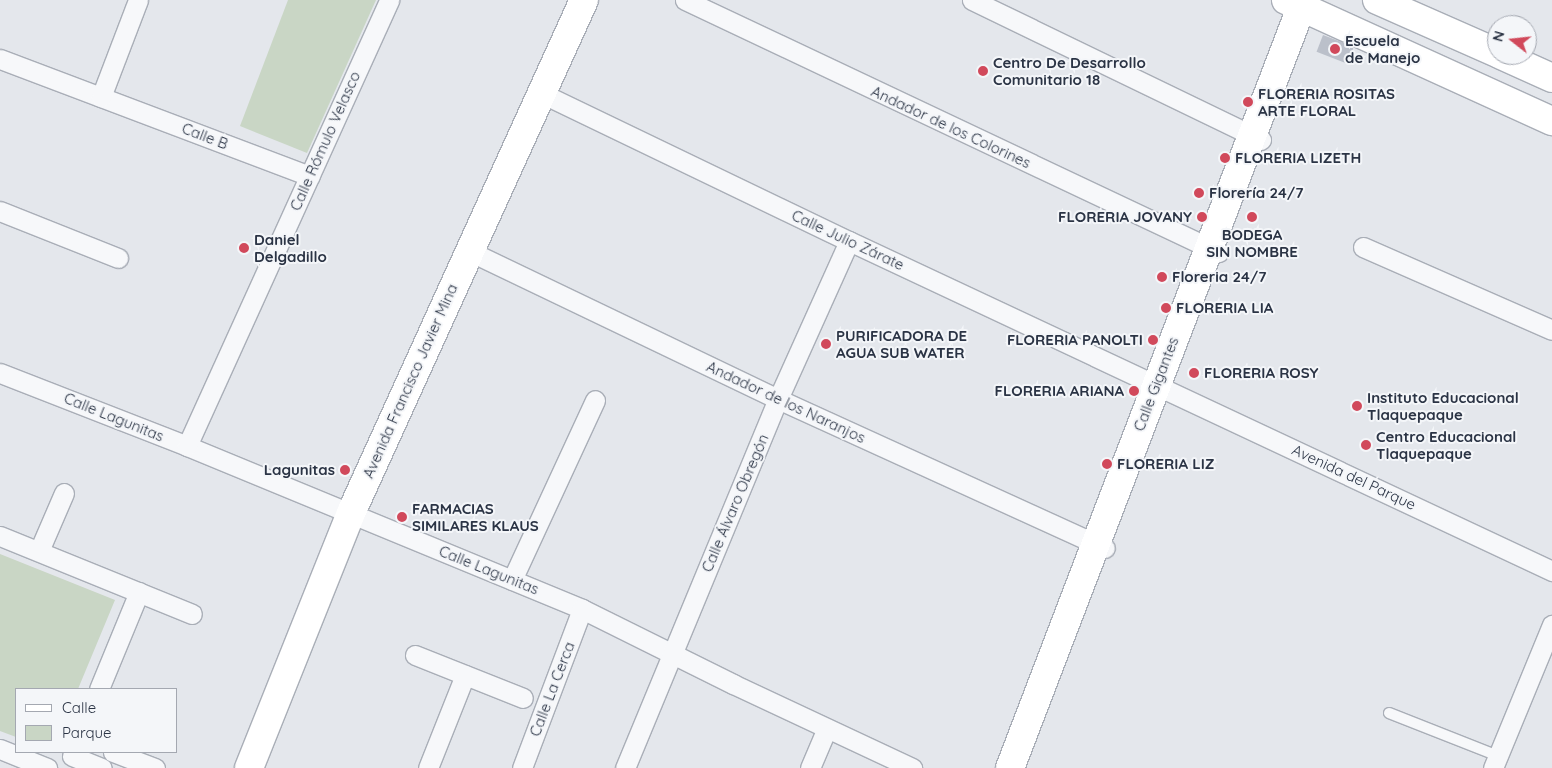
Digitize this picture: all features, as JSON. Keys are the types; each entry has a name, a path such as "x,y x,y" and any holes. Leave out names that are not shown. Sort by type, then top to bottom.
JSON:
{"main road":[{"name":"Avenida Francisco Javier Mina","path":"249,768 351,514 584,0"},
{"path":"1377,0 1487,49"},
{"name":"Calle Gigantes","path":"1010,768 1065,628 1100,546 1156,384 1213,250 1256,137 1297,2"},
{"path":"1297,2 1552,121"},
{"path":"1523,65 1552,78"}],"street":[{"path":"101,97 138,0"},
{"name":"Calle Rómulo Velasco","path":"187,446 389,0"},
{"name":"Andador de los Colorines","path":"686,0 1213,250"},
{"path":"972,0 1256,137"},
{"name":"Calle B","path":"0,59 310,176"},
{"name":"Calle Julio Zárate","path":"541,93 850,241 1156,384"},
{"path":"0,212 118,258"},
{"name":"Calle Álvaro Obregón","path":"625,768 778,399 850,241"},
{"path":"1362,247 1552,330"},
{"name":"Andador de los Naranjos","path":"469,251 778,399 1100,546"},
{"name":"Calle Lagunitas","path":"0,373 187,446 582,609 912,768"},
{"name":"Avenida del Parque","path":"1156,384 1552,571"},
{"path":"512,580 596,400"},
{"path":"39,551 64,493"},
{"path":"0,536 192,614"},
{"path":"99,688 139,592"},
{"name":"Calle La Cerca","path":"522,768 582,609"},
{"path":"1496,762 1552,625"},
{"path":"414,655 523,698"},
{"path":"428,768 465,675"},
{"path":"810,768 827,728"},
{"path":"0,749 47,768"},
{"path":"115,753 155,768"},
{"path":"71,759 102,768"}],"lane":[{"path":"1389,713 1496,762"}],"green space":[{"path":"288,0 376,0 307,153 240,126"},
{"path":"0,554 115,600 78,688 15,688 15,737 0,731"}],"building":[{"name":"Escuela de Manejo","path":"1323,35 1354,47 1347,64 1317,52"}],"place":[{"name":"Escuela de Manejo","path":"1335,49"},
{"name":"Centro De Desarrollo Comunitario 18","path":"983,71"},
{"name":"FLORERIA ROSITAS ARTE FLORAL","path":"1248,102"},
{"name":"FLORERIA LIZETH","path":"1225,158"},
{"name":"Florería 24/7","path":"1199,193"},
{"name":"FLORERIA JOVANY","path":"1202,217"},
{"name":"BODEGA SIN NOMBRE","path":"1252,217"},
{"name":"Daniel Delgadillo","path":"244,248"},
{"name":"Floreria 24/7","path":"1162,277"},
{"name":"FLORERIA LIA","path":"1166,308"},
{"name":"FLORERIA PANOLTI","path":"1153,340"},
{"name":"PURIFICADORA DE AGUA SUB WATER","path":"826,344"},
{"name":"FLORERIA ROSY","path":"1194,373"},
{"name":"FLORERIA ARIANA","path":"1134,391"},
{"name":"Instituto Educacional Tlaquepaque","path":"1357,406"},
{"name":"Centro Educacional Tlaquepaque","path":"1366,445"},
{"name":"FLORERIA LIZ","path":"1107,464"},
{"name":"Lagunitas","path":"345,470"},
{"name":"FARMACIAS SIMILARES KLAUS","path":"402,517"}]}
